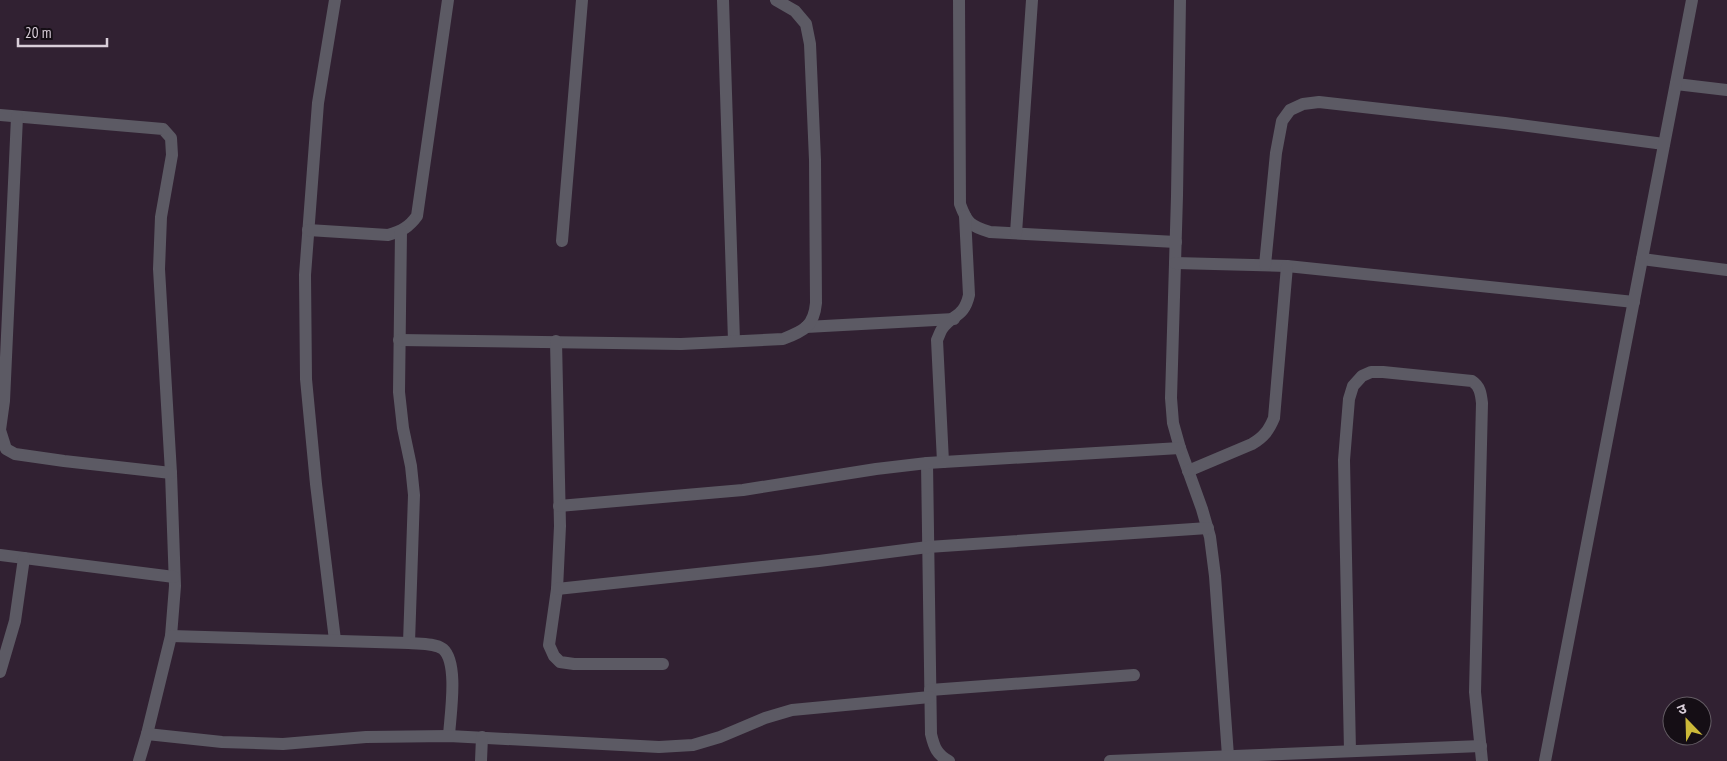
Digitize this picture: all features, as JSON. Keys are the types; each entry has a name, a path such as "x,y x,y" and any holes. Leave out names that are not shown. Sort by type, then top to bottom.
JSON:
{"street":[{"path":"335,0 318,102 306,275 306,379 316,484 335,640"},
{"path":"308,230 388,235 410,226 418,216 448,0"},
{"path":"562,241 582,0"},
{"path":"723,0 734,341"},
{"path":"399,340 681,344 783,339 798,333 806,327 815,316 816,303 810,44 806,24 795,11 776,0"},
{"path":"959,0 960,204 965,216 974,227 990,232 1176,242"},
{"path":"1016,233 1032,0"},
{"path":"1180,0 1171,398 1173,423 1180,448 1208,528 1215,576 1228,756"},
{"path":"1545,761 1692,0"},
{"path":"1676,84 1727,90"},
{"path":"1265,265 1276,153 1282,121 1290,110 1303,104 1319,102 1505,122 1664,144"},
{"path":"0,115 163,130 170,138 172,155 161,216 159,269 171,473 174,577 172,636 139,761"},
{"path":"16,117 5,256 1,442 6,449 15,454 171,473"},
{"path":"943,462 937,340 942,328 954,319 967,305 969,295 965,216"},
{"path":"401,231 399,392 414,495 409,643"},
{"path":"1642,260 1727,270"},
{"path":"1175,263 1287,266 1634,302"},
{"path":"1188,471 1252,444 1260,440 1268,432 1274,418 1287,266"},
{"path":"806,327 954,319"},
{"path":"556,341 560,526 558,588 549,645 554,656 560,662 574,664 663,664"},
{"path":"1350,751 1344,460 1348,399 1353,386 1362,376 1370,372 1472,381 1480,391 1482,403 1475,692 1482,761"},
{"path":"559,506 742,490 927,463 1180,448"},
{"path":"927,463 931,734 934,748 942,757 949,761"},
{"path":"558,588 819,561 928,547 1208,528"},
{"path":"0,555 174,577"},
{"path":"0,672 15,621 24,558"},
{"path":"172,636 409,643 430,645 443,649 450,660 452,680 449,736"},
{"path":"147,734 222,742 283,744 366,738 449,736 659,747 693,745 792,710 930,693 1134,676"},
{"path":"482,737 482,761"},
{"path":"1110,761 1481,746"}]}
